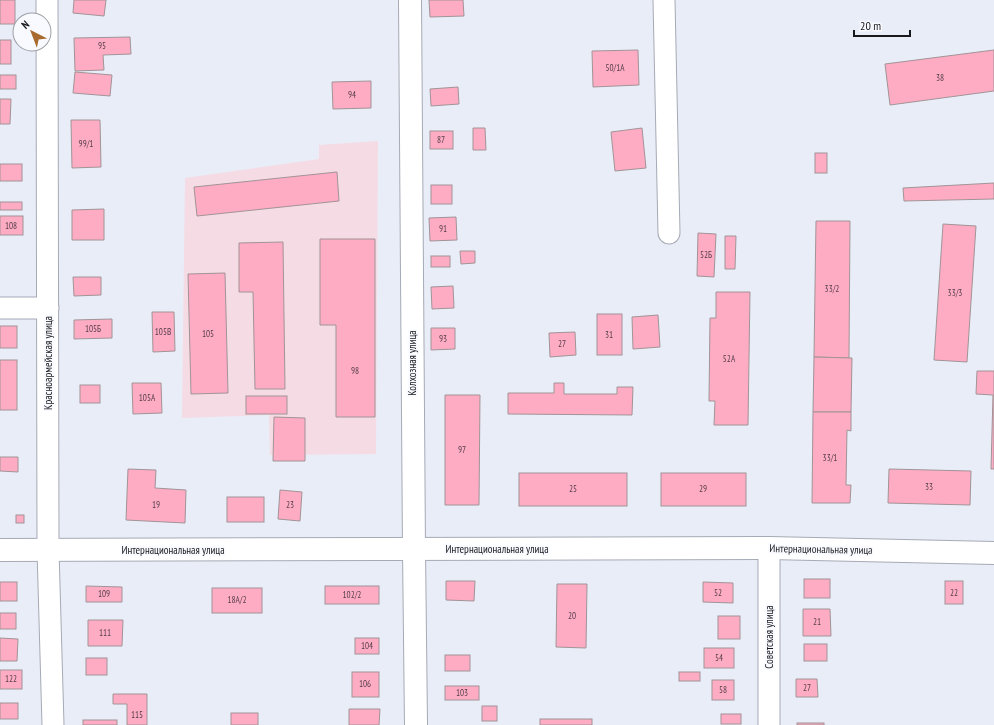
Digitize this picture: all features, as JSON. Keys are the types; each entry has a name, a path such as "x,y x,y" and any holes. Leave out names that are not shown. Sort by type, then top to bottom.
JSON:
{"street":[{"name":"Красноармейская улица","path":"47,0 48,550 53,725"},
{"name":"Колхозная улица","path":"410,0 416,725"},
{"path":"664,0 669,233"},
{"path":"0,308 48,308"},
{"name":"Интернациональная улица","path":"0,550 769,548 994,553"},
{"name":"Советская улица","path":"769,548 769,725"}],"shaded area":[{"path":"378,141 376,454 270,455 269,415 182,418 185,178 319,159 319,145"}],"building":[{"path":"0,0 15,0 15,12 12,12 12,24 0,24"},
{"path":"74,0 106,0 104,16 73,13"},
{"path":"429,0 463,0 464,16 430,17"},
{"path":"130,37 131,54 103,55 104,70 75,71 74,38"},
{"path":"0,40 11,40 11,64 0,64"},
{"path":"638,50 639,85 593,87 592,51"},
{"path":"994,50 994,91 890,105 885,64"},
{"path":"75,72 112,75 110,96 73,93"},
{"path":"0,75 16,75 16,89 0,89"},
{"path":"371,81 371,108 333,109 332,82"},
{"path":"458,87 459,104 431,106 430,89"},
{"path":"0,99 11,99 10,124 0,124"},
{"path":"71,120 100,120 101,167 72,168"},
{"path":"473,128 485,128 486,150 473,150"},
{"path":"642,128 646,168 615,171 611,132"},
{"path":"430,131 453,131 453,149 430,149"},
{"path":"815,153 827,153 827,173 815,173"},
{"path":"0,164 22,164 22,181 0,181"},
{"path":"337,172 339,201 197,216 194,187"},
{"path":"994,183 994,199 904,201 903,188"},
{"path":"431,185 452,185 452,204 431,204"},
{"path":"0,202 22,202 22,210 0,210"},
{"path":"104,209 104,240 72,240 72,210"},
{"path":"0,216 23,216 23,235 0,235"},
{"path":"456,217 457,240 430,241 429,218"},
{"path":"816,221 850,221 849,358 814,357"},
{"path":"943,224 976,226 967,362 934,360"},
{"path":"698,233 716,234 714,277 697,276"},
{"path":"725,236 736,236 735,269 725,269"},
{"path":"320,239 375,239 375,417 336,417 336,325 320,325"},
{"path":"283,242 285,389 255,389 253,292 239,292 239,243"},
{"path":"460,251 475,251 475,263 461,264"},
{"path":"431,256 450,256 450,267 431,267"},
{"path":"225,273 228,393 191,394 188,274"},
{"path":"73,277 101,277 101,295 74,296"},
{"path":"453,286 454,308 432,309 431,287"},
{"path":"716,292 750,292 748,425 714,425 715,401 709,401 710,318 716,318"},
{"path":"152,312 174,312 175,351 153,352"},
{"path":"597,314 622,314 622,355 597,355"},
{"path":"658,315 660,347 633,349 632,317"},
{"path":"112,319 112,338 74,339 74,320"},
{"path":"0,326 17,326 17,348 0,348"},
{"path":"431,328 455,328 455,349 431,350"},
{"path":"575,332 576,355 550,357 549,333"},
{"path":"814,357 852,358 851,412 813,412"},
{"path":"0,360 17,360 17,410 0,410"},
{"path":"977,371 994,371 994,469 991,469 993,395 976,394"},
{"path":"132,383 161,383 162,413 133,414"},
{"path":"554,383 564,383 564,394 617,394 617,387 633,387 632,415 508,414 508,393 554,393"},
{"path":"80,385 100,385 100,403 80,403"},
{"path":"445,395 480,395 479,505 445,505"},
{"path":"246,396 287,396 287,414 246,414"},
{"path":"813,412 851,412 851,431 847,430 846,485 851,485 850,503 812,503"},
{"path":"274,417 305,418 305,461 273,461"},
{"path":"0,457 18,457 18,472 0,471"},
{"path":"128,469 156,470 155,488 186,490 185,523 126,520"},
{"path":"889,469 971,471 970,505 888,503"},
{"path":"519,473 627,473 627,506 519,506"},
{"path":"661,473 746,473 746,506 661,506"},
{"path":"280,490 302,492 300,521 278,519"},
{"path":"227,497 264,497 264,522 227,522"},
{"path":"16,515 24,515 24,523 16,523"},
{"path":"804,579 830,579 830,598 804,598"},
{"path":"446,581 475,581 474,601 446,600"},
{"path":"945,581 963,581 963,604 945,604"},
{"path":"0,582 17,582 17,601 0,601"},
{"path":"703,582 733,583 733,603 703,602"},
{"path":"557,584 587,584 586,648 556,647"},
{"path":"86,586 122,587 122,602 86,602"},
{"path":"325,586 379,586 379,604 325,604"},
{"path":"212,588 262,588 262,613 212,613"},
{"path":"803,609 830,609 831,636 803,636"},
{"path":"0,613 16,613 16,629 0,629"},
{"path":"718,616 740,616 740,639 718,639"},
{"path":"88,620 123,620 122,646 88,646"},
{"path":"0,638 18,639 17,661 0,661"},
{"path":"355,638 379,638 379,654 355,654"},
{"path":"804,644 827,644 827,661 804,661"},
{"path":"704,648 734,648 734,668 704,668"},
{"path":"445,655 470,655 470,671 445,671"},
{"path":"86,658 107,658 107,675 86,675"},
{"path":"0,670 22,670 22,689 0,689"},
{"path":"352,672 379,672 379,697 352,697"},
{"path":"679,672 700,672 700,681 679,681"},
{"path":"796,679 817,679 818,697 796,697"},
{"path":"712,680 734,680 734,700 712,700"},
{"path":"445,686 479,686 479,700 445,700"},
{"path":"113,694 147,694 147,725 127,725 127,704 113,704"},
{"path":"0,703 18,703 18,719 0,719"},
{"path":"482,706 497,706 497,721 482,721"},
{"path":"349,709 380,709 379,725 349,725"},
{"path":"231,713 258,713 258,725 231,725"},
{"path":"721,714 741,714 741,724 721,724"},
{"path":"540,719 592,719 592,725 540,725"},
{"path":"83,720 117,720 117,725 83,725"},
{"path":"797,723 824,723 824,725 797,725"}]}
